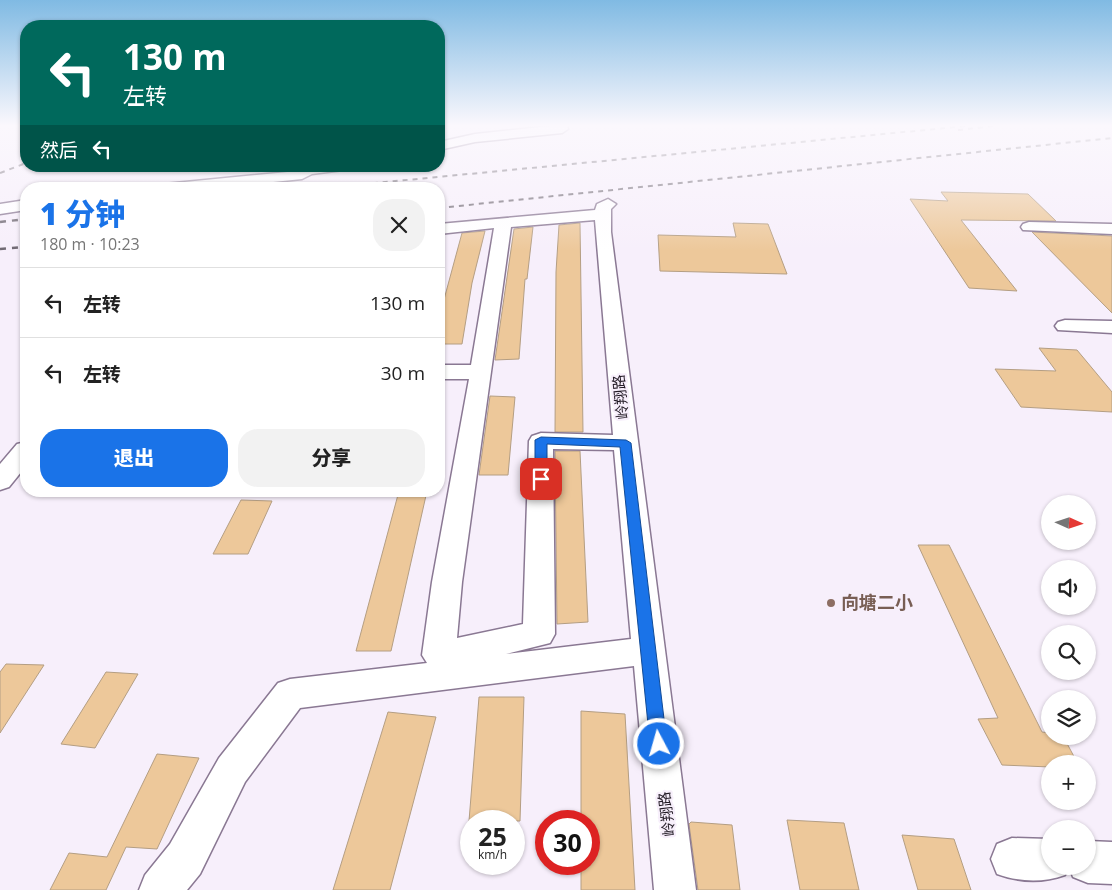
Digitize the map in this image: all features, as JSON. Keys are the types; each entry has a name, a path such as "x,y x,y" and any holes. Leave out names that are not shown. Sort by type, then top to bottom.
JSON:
{"street":[{"path":"228,182 302,175 306,172"},
{"path":"0,209 20,207"},
{"name":"岭翔路","path":"504,223 571,216 605,210 626,443 675,890"},
{"path":"445,228 504,223 447,582 439,655 540,634 541,440 626,443"},
{"path":"1029,227 1112,229"},
{"path":"1065,326 1112,327"},
{"path":"445,372 481,372"},
{"path":"0,482 20,457"},
{"path":"160,890 185,858 232,770 290,694 648,651"},
{"path":"1096,862 1112,863"}],"building":[{"path":"941,192 1028,194 1056,221 961,220 1017,291 969,288 910,199 948,201"},
{"path":"580,223 583,432 555,432 556,272 559,225"},
{"path":"733,223 768,224 787,274 660,271 658,235 736,237"},
{"path":"533,227 527,279 525,279 519,359 495,360 514,229"},
{"path":"485,231 472,283 462,344 445,344 445,296 462,233"},
{"path":"1032,232 1112,236 1112,313"},
{"path":"1039,348 1077,350 1112,392 1112,412 1021,407 995,369 1056,371"},
{"path":"490,396 515,397 508,475 479,475"},
{"path":"555,451 580,451 588,622 557,624"},
{"path":"397,497 426,497 391,651 356,651"},
{"path":"241,500 272,501 248,554 213,554"},
{"path":"918,545 949,545 1041,730 1041,745 1068,745 1073,755 1041,755 1041,767 1002,765 978,719 998,718"},
{"path":"6,664 44,665 0,733 0,672"},
{"path":"106,672 138,674 95,748 61,744"},
{"path":"479,697 524,697 520,810 470,810"},
{"path":"581,711 625,714 635,890 581,890 581,875 600,875 600,810 581,810"},
{"path":"388,712 436,717 390,890 333,890"},
{"path":"157,754 199,758 157,849 126,847 106,890 50,890 69,853 107,857"},
{"path":"787,820 844,823 859,890 800,890"},
{"path":"691,822 732,825 740,890 698,890 689,824"},
{"path":"902,835 954,839 971,890 918,890"}],"railway":[{"path":"0,173 14,168"},
{"path":"386,182 536,168"},
{"path":"445,207 828,168"},
{"path":"0,222 20,220"},
{"path":"0,249 20,247"}],"place":[{"name":"向塘二小","path":"831,603"}],"route":[{"path":"541,479 541,440 626,443 659,744"}]}
